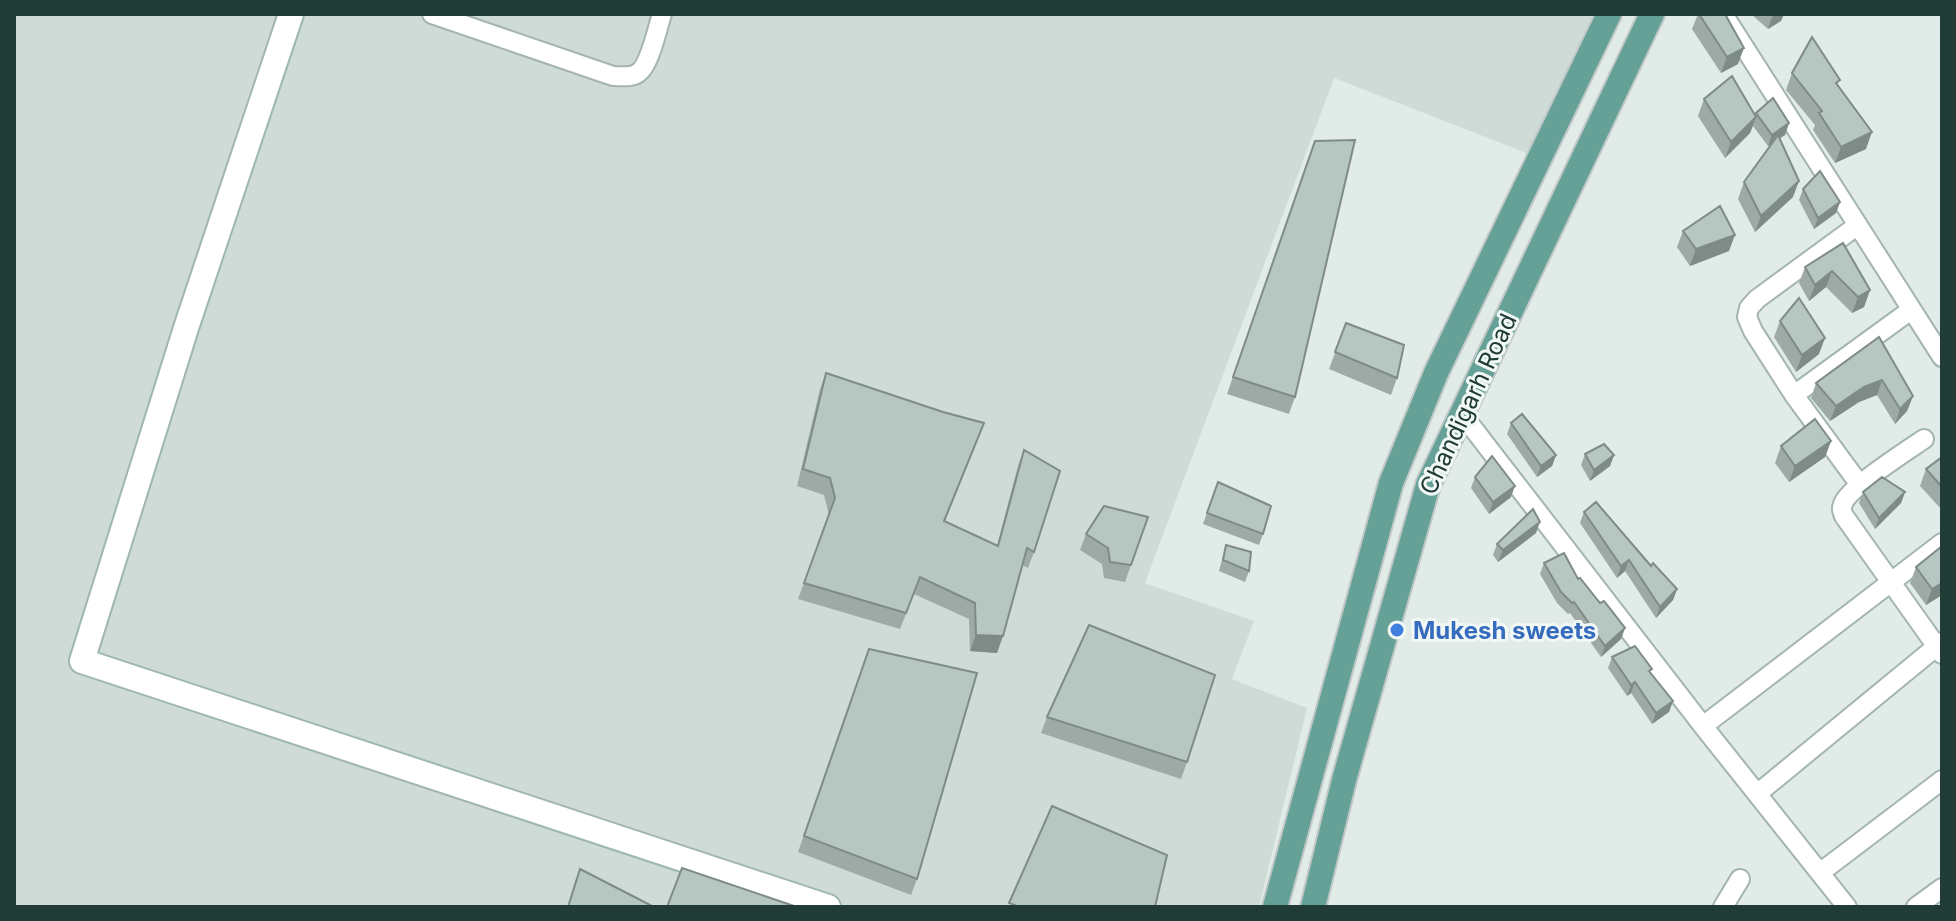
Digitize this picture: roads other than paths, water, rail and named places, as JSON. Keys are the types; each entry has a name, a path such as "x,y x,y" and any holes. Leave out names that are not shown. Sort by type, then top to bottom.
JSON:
{"main road":[{"name":"Chandigarh Road","path":"1275,907 1391,483 1436,373 1609,14"},
{"name":"Chandigarh Road","path":"1313,907 1344,780 1428,485 1652,14"}],"street":[{"path":"291,14 190,313 82,661 828,907"},
{"path":"432,14 613,76 630,77 640,72 647,62 662,14"},
{"path":"1723,14 1942,357"},
{"path":"1858,225 1757,299 1749,308 1747,317 1794,395 1860,485"},
{"path":"1794,395 1911,310"},
{"path":"1462,414 1847,907"},
{"path":"1757,794 1940,647 1844,516 1841,507 1860,485 1924,439"},
{"path":"1703,726 1942,543"},
{"path":"1821,872 1942,780"},
{"path":"1723,907 1740,879"},
{"path":"1916,907 1942,888"}],"place":[{"name":"Mukesh sweets","path":"1397,630"}]}
